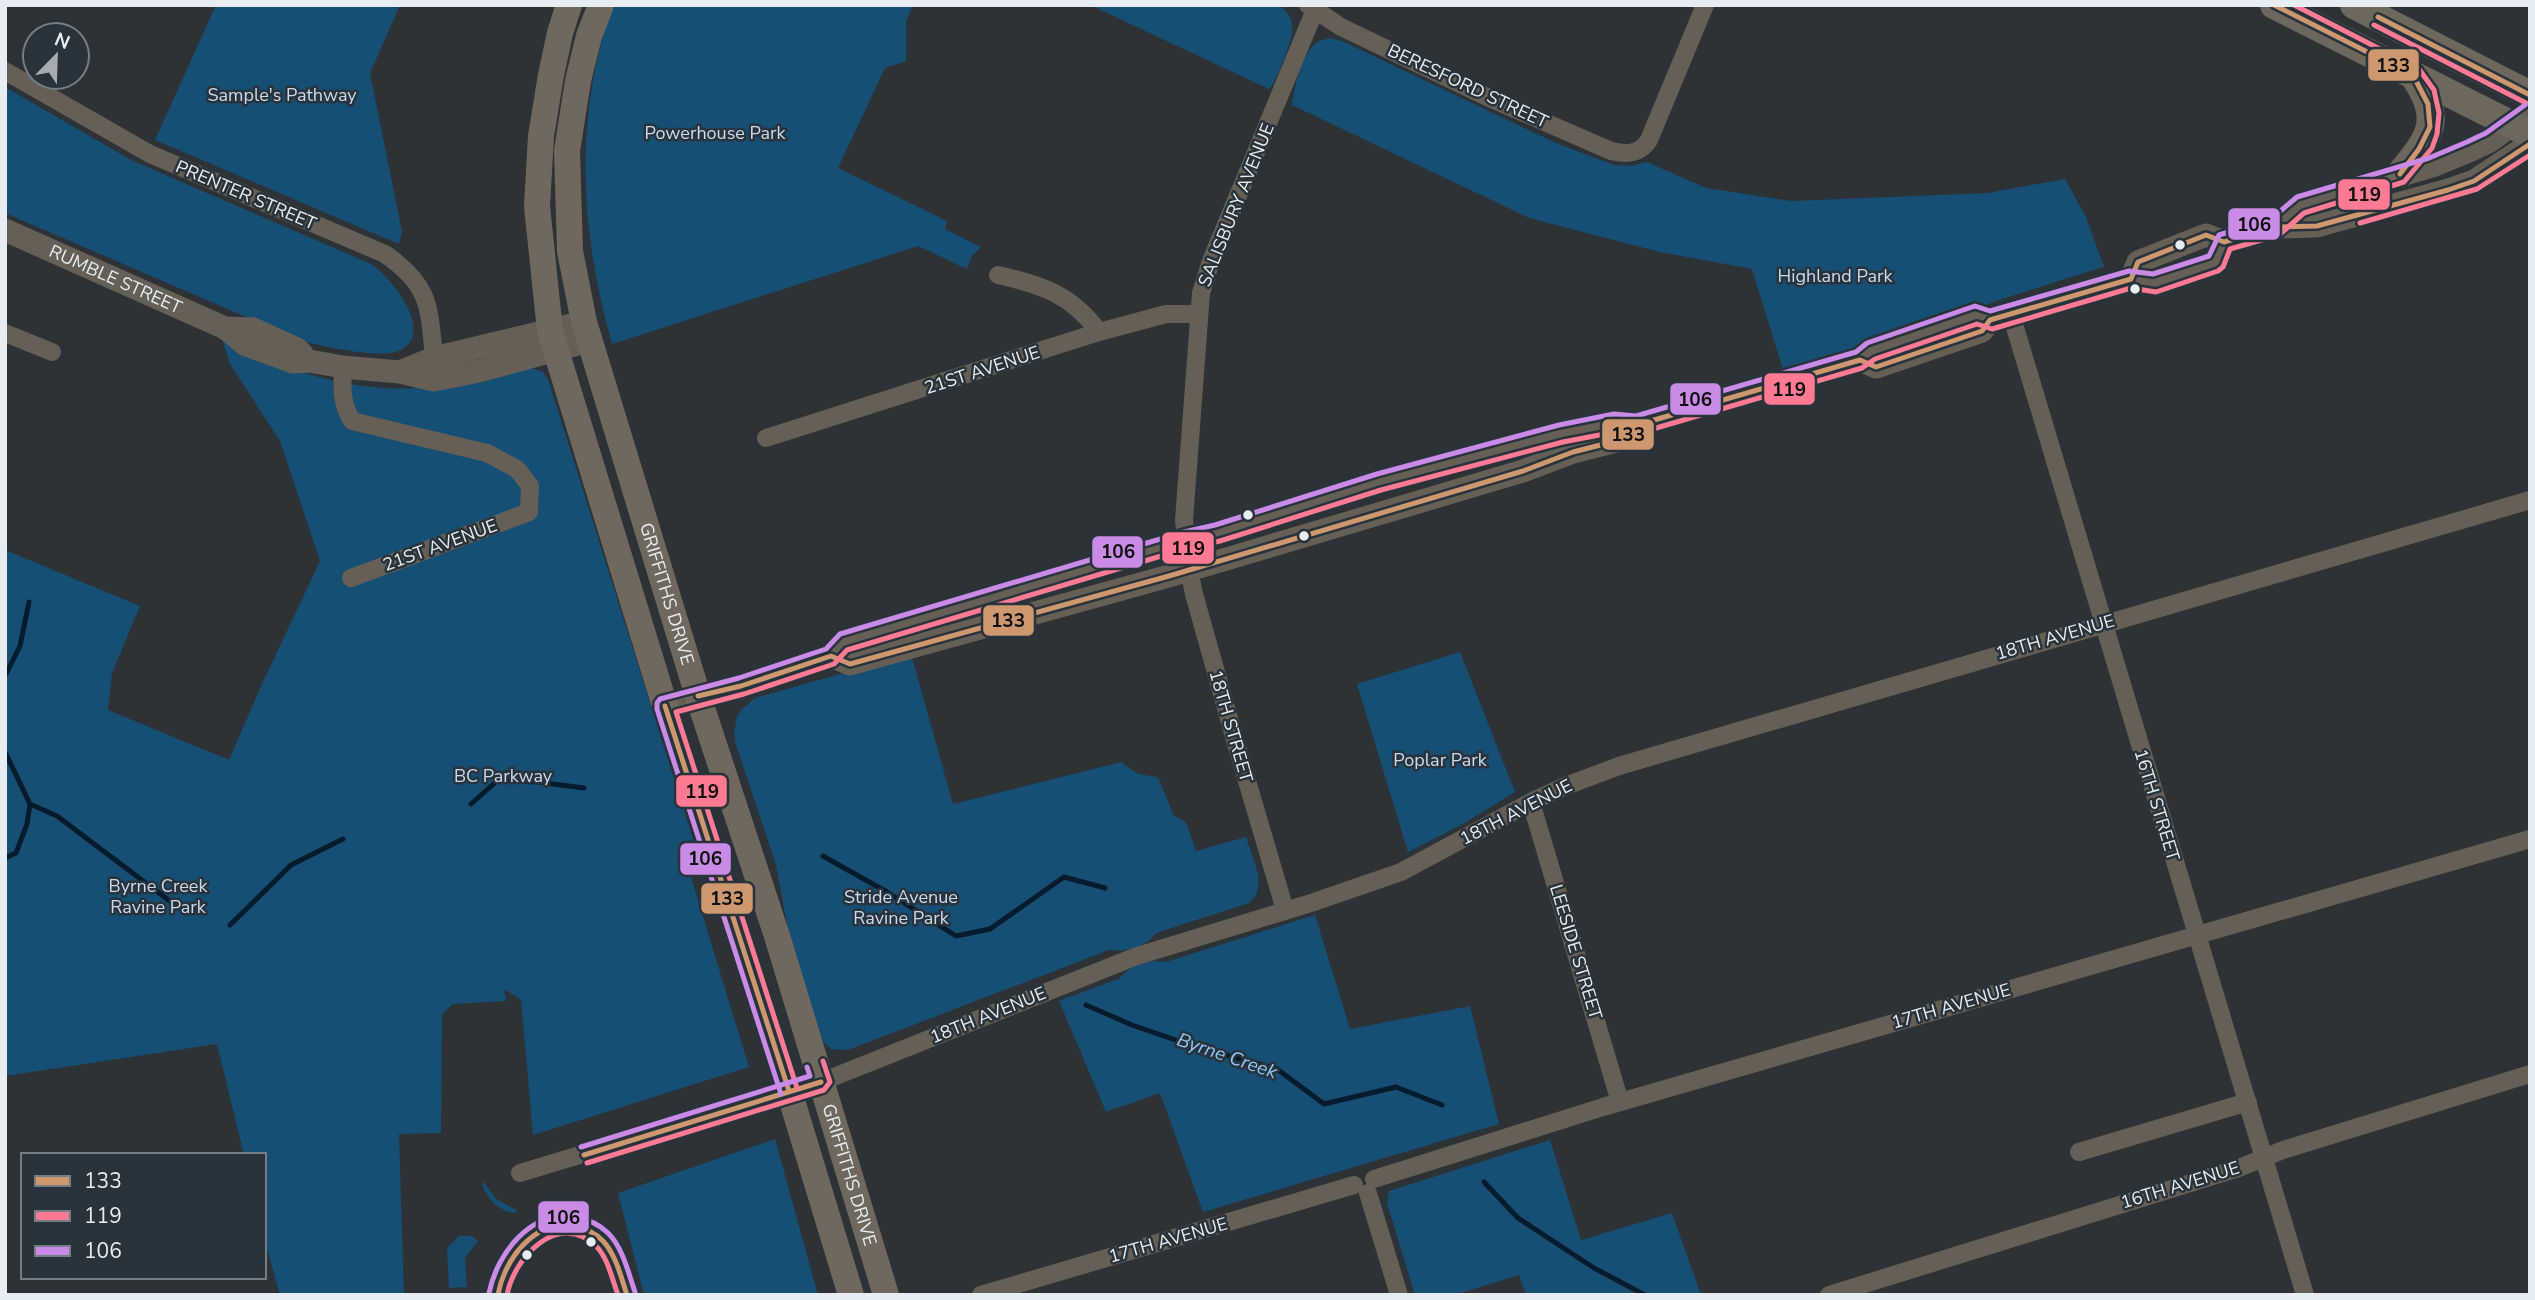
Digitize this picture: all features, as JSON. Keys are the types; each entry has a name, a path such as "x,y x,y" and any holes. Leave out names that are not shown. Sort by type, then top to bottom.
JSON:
{"main road":[{"name":"GRIFFITHS DRIVE","path":"569,5 551,75 540,148 537,206 553,340 665,706 789,1091 851,1295"},
{"name":"GRIFFITHS DRIVE","path":"601,5 589,36 567,151 570,251 587,332 698,696 777,936 886,1295"},
{"path":"2274,5 2526,129"},
{"path":"2354,5 2530,95"},
{"path":"2400,174 2425,143 2429,132 2430,113 2426,93 2413,75"}],"street":[{"name":"BERESFORD STREET","path":"1313,7 1341,27 1497,101 1611,151 1634,152 1643,148 1649,140 1706,5"},
{"name":"SALISBURY AVENUE","path":"1186,540 1184,520 1201,293 1211,261 1313,7"},
{"name":"PRENTER STREET","path":"5,71 150,154 385,254 402,266 424,294 429,307 434,358"},
{"path":"2275,227 2300,205 2432,166 2526,129"},
{"path":"665,706 741,686 831,656 842,642 1217,533 1379,482 1561,433 1615,423 1637,425 1860,360 1870,351 1976,315 2001,317 2131,279 2154,283 2215,262 2224,242 2275,227 2317,226 2474,181 2526,129"},
{"name":"RUMBLE STREET","path":"5,230 225,328 246,345 293,362 309,361 400,372 434,380 479,371 553,340"},
{"path":"998,275 1032,283 1066,298 1085,313 1099,332"},
{"name":"21ST AVENUE","path":"766,438 1099,332 1166,314 1199,314"},
{"name":"16TH STREET","path":"2001,317 2103,623 2305,1295"},
{"name":"RUMBLE STREET","path":"400,372 434,358 553,340 587,332"},
{"path":"7,339 52,352"},
{"name":"21ST AVENUE","path":"343,367 344,407 352,421 487,453 517,469 530,486 529,512 351,578"},
{"path":"831,656 850,664 1189,570 1523,471 1573,452 1624,439 1637,425"},
{"name":"18TH AVENUE","path":"520,1173 821,1082 1137,956 1401,872 1531,802 1619,766 2530,500"},
{"name":"18TH STREET","path":"1186,540 1194,594 1285,910"},
{"name":"LEESIDE STREET","path":"1531,802 1620,1102"},
{"name":"17TH AVENUE","path":"981,1295 1365,1186 1480,1144 1620,1102 2530,839"},
{"name":"16TH AVENUE","path":"1829,1295 1850,1292 2075,1217 2239,1168 2530,1074"},
{"path":"2078,1152 2248,1102"},
{"path":"1365,1186 1399,1295"}],"green space":[{"name":"Sample's Pathway","path":"216,5 400,5 370,73 402,232 399,244 155,140"},
{"name":"Powerhouse Park","path":"613,5 913,5 906,21 906,61 885,68 838,168 947,221 945,229 981,247 972,256 967,269 918,246 612,344 593,259 586,174 591,90"},
{"path":"1090,5 1278,5 1290,16 1292,30 1287,52 1269,89"},
{"name":"Highland Park","path":"1330,38 1342,41 1556,143 1614,165 1631,166 1647,162 1706,188 1792,201 1987,193 2065,179 2086,217 2104,267 1784,373 1752,269 1660,252 1529,218 1292,105 1296,82 1305,57 1316,43"},
{"path":"5,87 131,160 371,264 389,281 407,306 413,332 409,343 398,351 378,354 302,341 5,213"},
{"path":"223,342 318,377 367,386 432,387 529,367 543,372 548,379 702,868 690,874 749,1067 533,1135 521,1000 504,989 506,1001 453,1004 442,1014 441,1133 399,1134 404,1295 280,1295 266,1245 266,1153 244,1153 217,1044 5,1076 5,550 140,606 112,673 108,710 229,760 320,561 280,441 230,364"},
{"name":"Poplar Park","path":"1460,652 1515,792 1463,824 1408,852 1357,684"},
{"name":"Stride Avenue Ravine Park","path":"911,654 953,804 1121,762 1138,774 1158,777 1174,816 1186,822 1196,851 1246,837 1257,872 1258,888 1255,896 1249,903 1156,933 1135,948 1109,950 848,1050 831,1049 822,1041 791,945 776,865 735,742 737,717 755,698"},
{"path":"1315,915 1350,1029 1470,1006 1499,1124 1203,1212 1160,1093 1106,1112 1059,1001 1120,978 1129,969 1141,964 1166,962"},
{"path":"775,1139 818,1295 644,1295 618,1193"},
{"path":"1550,1140 1581,1240 1672,1213 1701,1295 1526,1295 1519,1275 1454,1295 1415,1295 1387,1203 1389,1191"},
{"path":"484,1182 496,1199 516,1210 516,1213 495,1204 484,1190"},
{"path":"459,1236 472,1236 478,1241 465,1258 467,1287 449,1288 447,1248"}],"waterway":[{"path":"5,676 20,646 29,602"},
{"path":"5,752 30,804"},
{"name":"Byrne Creek","path":"471,804 498,780 584,788"},
{"name":"Byrne Creek","path":"5,858 16,853 27,824 30,804 57,816 171,902 195,907"},
{"name":"Byrne Creek","path":"230,925 291,865 343,839"},
{"name":"Byrne Creek","path":"823,856 887,892 956,936 990,929 1064,877 1105,888"},
{"name":"Byrne Creek","path":"1086,1005 1132,1025 1193,1046 1277,1069 1324,1104 1396,1087 1442,1105"},
{"name":"Byrne Creek","path":"1484,1182 1518,1218 1594,1268 1645,1295"}],"transit line":[{"name":"133","path":"2274,5 2413,75 2428,104 2430,127 2419,149 2400,174"},
{"name":"119","path":"797,1088 676,712 744,694 834,664 847,650 1188,548 1220,541 1381,490 1563,442 1615,432 1639,433 1862,368 1875,359 1977,324 1992,329 2131,288 2156,292 2218,271 2223,267 2230,249 2279,235 2304,213 2404,182 2432,148 2437,134 2439,113 2434,90 2419,69 2294,5"},
{"name":"133","path":"2378,17 2530,95"},
{"name":"119","path":"2374,25 2526,103"},
{"name":"106","path":"781,1094 657,709 660,699 739,678 826,649 840,634 1215,525 1377,474 1559,425 1614,414 1636,416 1856,352 1867,343 1975,306 1990,311 2129,271 2153,274 2209,256 2219,235 2271,219 2297,197 2429,158 2486,133 2525,105"},
{"name":"133","path":"698,696 741,686 831,656 850,664 1169,576 1523,471 1573,452 1624,439 1637,425 1860,360 1876,367 1982,331 1990,320 2131,279 2138,262 2206,235 2224,242 2275,227 2317,226 2448,190 2474,181 2530,144"},
{"name":"119","path":"2360,223 2477,189 2530,155"},
{"name":"133","path":"665,706 789,1091"},
{"name":"119","path":"587,1163 824,1090 830,1082 823,1061"},
{"name":"106","path":"581,1147 810,1076 807,1067"},
{"name":"133","path":"584,1155 821,1082"},
{"name":"106","path":"489,1293 499,1264 518,1238 543,1220 558,1217 583,1219 608,1233 621,1253 635,1292"},
{"name":"133","path":"498,1295 507,1268 524,1244 534,1235 560,1225 582,1228 603,1241 615,1259 627,1295"},
{"name":"119","path":"507,1295 511,1281 528,1253 553,1236 567,1233 582,1236 596,1246 607,1263 618,1295"}],"park label":[{"name":"BC Parkway","path":"503,776"},
{"name":"Byrne Creek Ravine Park","path":"158,896"}]}
